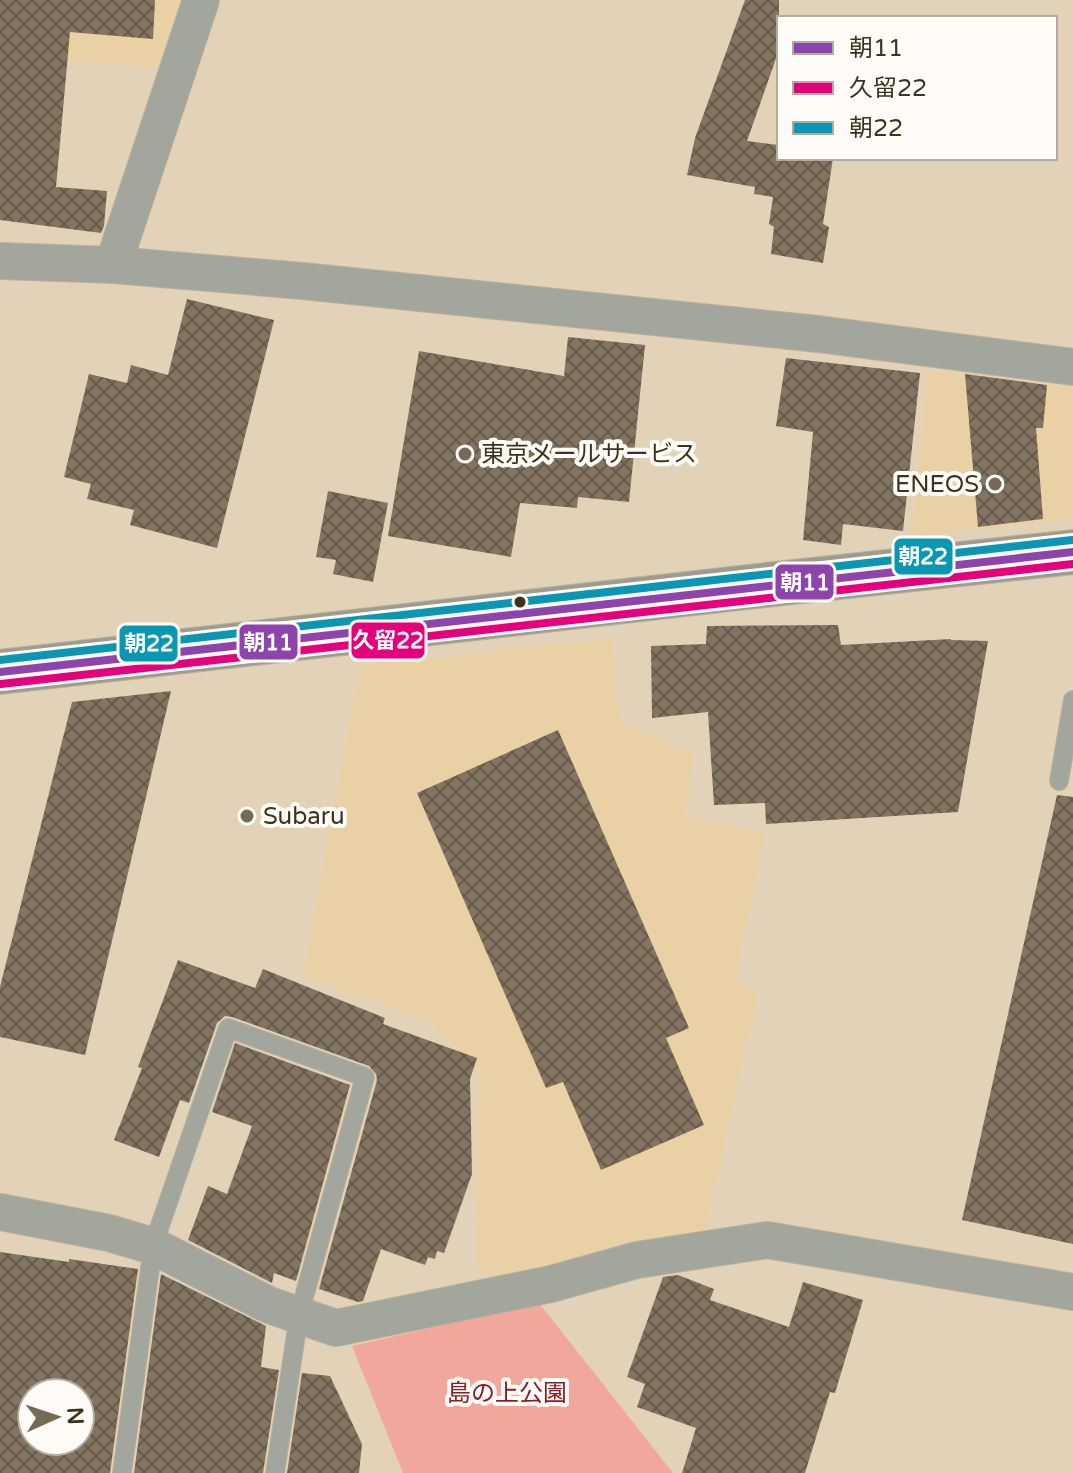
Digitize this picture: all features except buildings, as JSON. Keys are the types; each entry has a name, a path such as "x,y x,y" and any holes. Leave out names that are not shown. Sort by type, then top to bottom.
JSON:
{"main road":[{"path":"0,672 1073,552"}],"street":[{"path":"113,265 201,0"},
{"path":"0,261 113,265 303,281 803,333 1073,367"},
{"path":"0,1212 109,1233 153,1246 269,1305 336,1328 551,1284 637,1260 767,1240 1073,1292"}],"lane":[{"path":"1059,781 1073,700"},
{"path":"122,1473 153,1246 228,1028 365,1077 299,1315 275,1473"}],"shaded area":[{"path":"0,0 182,0 165,68 0,55"},
{"name":"ENEOS","path":"926,370 1073,387 1073,520 911,535"},
{"path":"612,638 620,721 694,754 685,816 766,833 734,982 759,990 705,1230 490,1284 476,1262 479,1069 427,1020 303,976 360,666"}],"green space":[{"name":"島の上公園","path":"539,1303 673,1473 403,1473 352,1346"}],"transit line":[{"name":"朝22","path":"0,660 1072,540"},
{"name":"朝11","path":"0,672 1073,552"},
{"name":"久留22","path":"1,684 1073,564"}],"place":[{"name":"東京メールサービス","path":"465,454"},
{"name":"ENEOS","path":"995,484"},
{"name":"Subaru","path":"247,816"}]}
